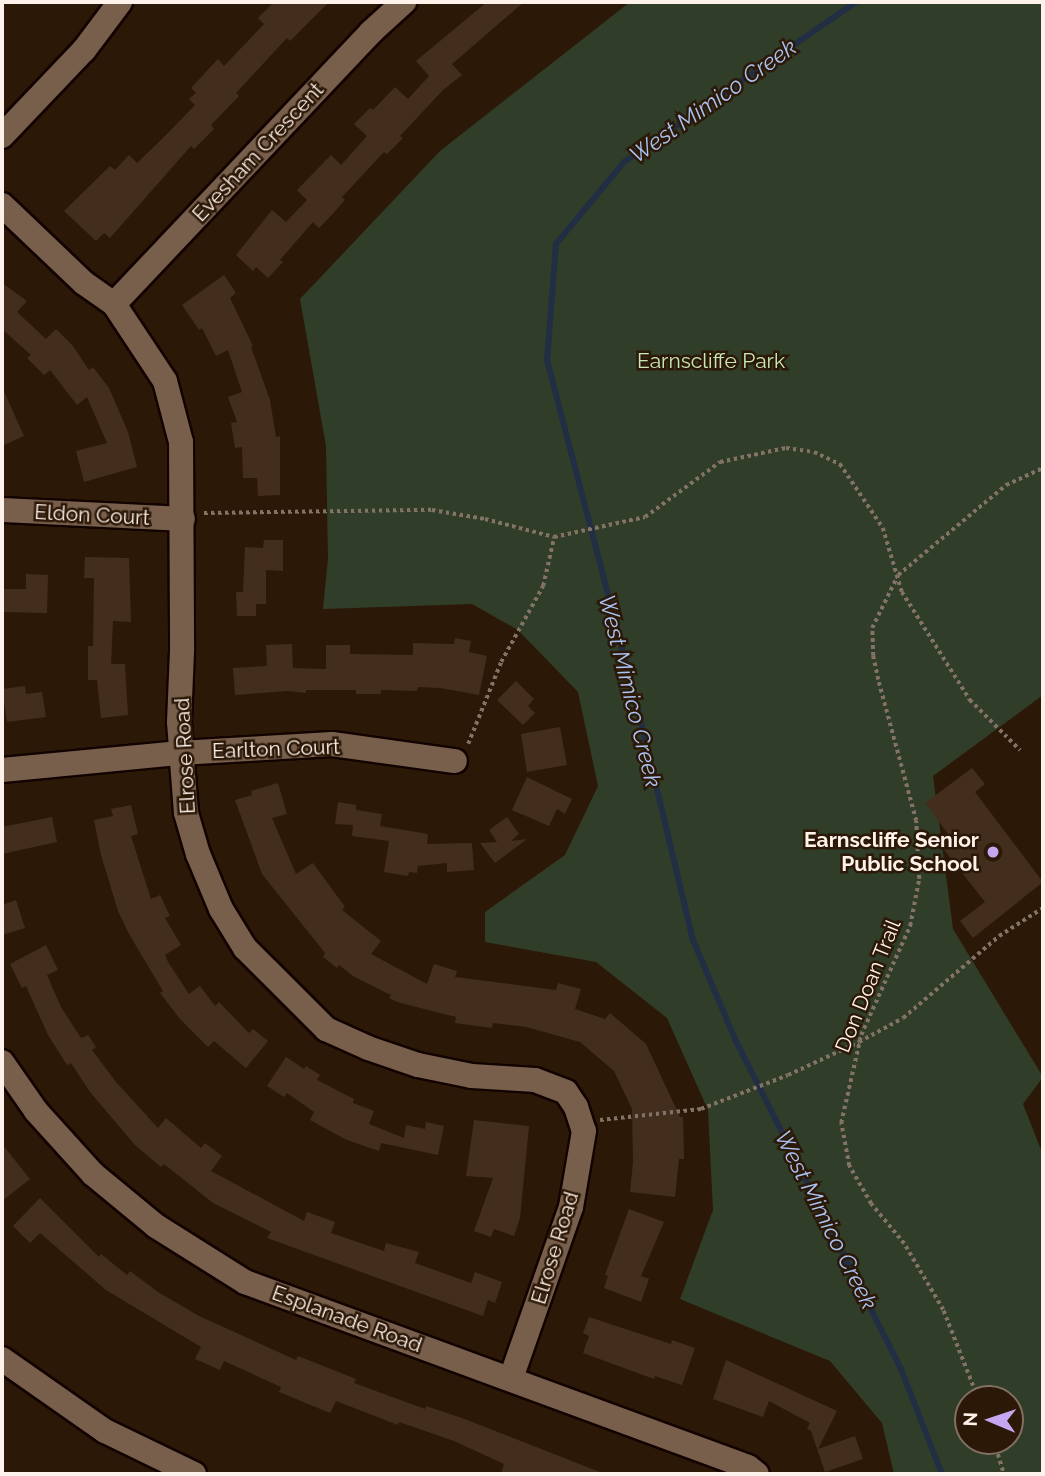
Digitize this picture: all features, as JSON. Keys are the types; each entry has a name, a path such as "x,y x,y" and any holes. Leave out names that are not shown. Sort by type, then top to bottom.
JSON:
{"street":[{"path":"2,136 84,50 120,2"},
{"name":"Evesham Crescent","path":"114,304 371,32 404,2"},
{"name":"Elrose Road","path":"2,205 84,283 114,304 164,381 181,442 183,516 180,753 186,813 198,854 221,909 245,948 326,1029 368,1048 418,1065 472,1076 535,1080 566,1092 576,1107 584,1130 571,1207 511,1378"},
{"name":"Eldon Court","path":"2,510 183,516"},
{"name":"Earlton Court","path":"180,753 332,744 455,761"},
{"path":"2,770 180,753"},
{"name":"Esplanade Road","path":"2,1062 36,1111 93,1174 156,1226 245,1282 511,1378 748,1467 757,1474"},
{"path":"2,1359 105,1431 194,1474"}],"path":[{"path":"183,516 432,510 485,519 554,537 645,517 720,462 786,448 814,452 840,464 883,528 902,592 970,700 1020,750"},
{"name":"Don Doan Trail","path":"972,1385 943,1310 904,1244 871,1204 849,1166 841,1123 859,1042 910,926 919,878 913,802 873,656 872,628 898,575 1006,485 1043,468"},
{"path":"455,761 470,741 501,662 542,586 553,551 554,537"},
{"path":"581,1122 701,1109 788,1075 903,1018 999,936 1043,908"},
{"path":"998,1455 1004,1474"}],"green space":[{"name":"Earnscliffe Park","path":"630,2 1043,2 1043,695 933,776 953,929 1043,1077 1023,1104 1043,1155 1043,1474 894,1474 882,1423 830,1361 680,1299 713,1210 708,1110 667,1018 596,962 485,942 485,912 565,855 598,786 578,692 518,630 472,604 323,609 328,559 326,446 300,299 440,151"}],"building":[{"path":"274,2 329,2 290,41 287,38 236,93 239,96 211,125 214,129 194,149 191,146 110,238 104,233 96,241 64,211 110,166 115,170 129,155 137,163 165,136 195,105 189,99 196,93 191,88 218,59 224,66 264,24 258,18"},
{"path":"487,2 524,2 452,64 462,75 443,90 387,154 384,152 342,197 345,200 319,228 313,222 268,278 256,267 253,271 236,255 272,210 286,222 307,200 297,190 331,155 341,165 367,136 354,124 370,108 373,110 395,87 408,99 429,76 416,61"},
{"path":"224,275 236,293 230,298 253,346 251,347 270,400 276,437 280,436 280,495 258,496 257,478 243,478 242,447 235,448 231,423 237,422 228,397 242,392 228,350 216,356 202,328 199,330 182,305"},
{"path":"2,283 27,301 17,312 46,339 56,329 73,346 89,370 93,367 109,388 128,432 137,467 84,482 76,451 107,443 87,397 77,405 50,370 44,375 27,358 31,355 2,329"},
{"path":"2,387 24,436 2,446"},
{"path":"264,540 283,540 283,571 266,570 266,604 256,604 256,616 237,616 236,592 243,592 245,547 263,548"},
{"path":"85,557 129,558 131,622 113,621 111,664 125,664 128,715 101,718 97,680 88,680 88,646 93,646 94,578 84,578"},
{"path":"26,574 48,575 47,613 2,612 2,589 26,589"},
{"path":"455,638 471,641 469,652 487,656 479,695 418,687 417,691 381,690 381,694 356,694 356,690 306,690 306,693 288,691 235,695 233,668 267,666 266,645 292,644 293,668 326,669 326,645 350,645 350,654 413,655 413,643 454,644"},
{"path":"516,681 534,699 528,706 535,713 523,725 497,700"},
{"path":"25,686 26,694 42,692 46,717 7,722 2,689"},
{"path":"560,727 567,765 527,772 521,734"},
{"path":"972,768 985,784 975,792 1043,882 973,938 960,921 985,902 938,842 948,834 925,803"},
{"path":"527,777 572,799 565,814 557,809 549,826 512,810"},
{"path":"278,783 287,814 272,818 296,874 313,863 345,907 342,910 381,941 371,954 427,984 434,964 457,971 455,977 556,990 558,983 581,989 575,1009 605,1019 610,1013 646,1044 680,1117 683,1117 684,1159 679,1159 675,1197 630,1192 633,1162 632,1109 614,1071 580,1042 526,1027 493,1023 492,1028 455,1023 456,1017 389,998 391,995 353,976 339,965 337,968 323,957 325,953 262,874 235,800 252,795 251,791"},
{"path":"338,802 356,805 356,810 382,814 380,826 428,834 427,844 472,843 474,870 447,872 447,863 418,866 417,873 409,872 408,876 384,872 389,841 352,836 353,825 335,824"},
{"path":"131,805 138,834 131,836 151,899 160,895 170,916 165,918 181,945 165,955 168,962 189,994 200,986 215,1006 219,1002 249,1033 253,1029 268,1041 246,1068 214,1041 208,1047 180,1019 160,993 163,991 118,911 101,855 94,820 113,816 111,809"},
{"path":"52,817 57,842 2,854 2,827"},
{"path":"507,817 519,834 511,841 527,839 495,863 480,843 497,842 489,830"},
{"path":"16,900 25,928 2,935 2,905"},
{"path":"46,945 58,970 47,975 61,1007 81,1038 88,1035 96,1047 92,1050 116,1082 158,1128 166,1118 201,1148 205,1143 222,1156 211,1171 304,1221 307,1212 335,1222 331,1233 384,1251 386,1243 419,1252 415,1263 471,1283 475,1272 502,1282 495,1303 488,1300 483,1316 267,1238 271,1232 213,1203 164,1164 161,1167 135,1145 90,1092 71,1063 67,1065 48,1035 26,986 22,988 10,964"},
{"path":"286,1057 304,1069 306,1066 320,1075 317,1080 354,1099 353,1103 374,1111 369,1124 404,1138 406,1125 425,1129 426,1122 444,1126 438,1155 381,1143 379,1151 347,1140 310,1120 314,1112 287,1093 284,1097 267,1086"},
{"path":"474,1120 529,1126 520,1218 514,1236 494,1229 491,1237 474,1231 493,1178 466,1176"},
{"path":"2,1144 30,1179 2,1201"},
{"path":"40,1198 99,1257 101,1254 127,1275 130,1271 158,1292 199,1316 296,1360 298,1356 356,1379 354,1383 425,1409 426,1406 462,1418 605,1474 501,1474 504,1464 454,1441 399,1422 398,1425 336,1401 330,1413 279,1392 281,1387 224,1361 220,1370 195,1359 201,1347 106,1290 40,1233 30,1243 13,1226"},
{"path":"629,1209 664,1222 641,1276 649,1279 641,1302 604,1288 608,1276 605,1275"},
{"path":"589,1317 671,1344 672,1340 695,1348 682,1385 655,1376 654,1379 583,1353 589,1336 583,1333"},
{"path":"726,1360 837,1411 818,1449 855,1436 863,1459 825,1472 811,1431 807,1429 810,1423 769,1401 763,1417 713,1399"}],"waterway":[{"name":"West Mimico Creek","path":"856,2 624,162 556,244 547,360 640,718 693,940 735,1039 901,1369 942,1474"}],"place":[{"name":"Earnscliffe Senior Public School","path":"993,852"}]}
